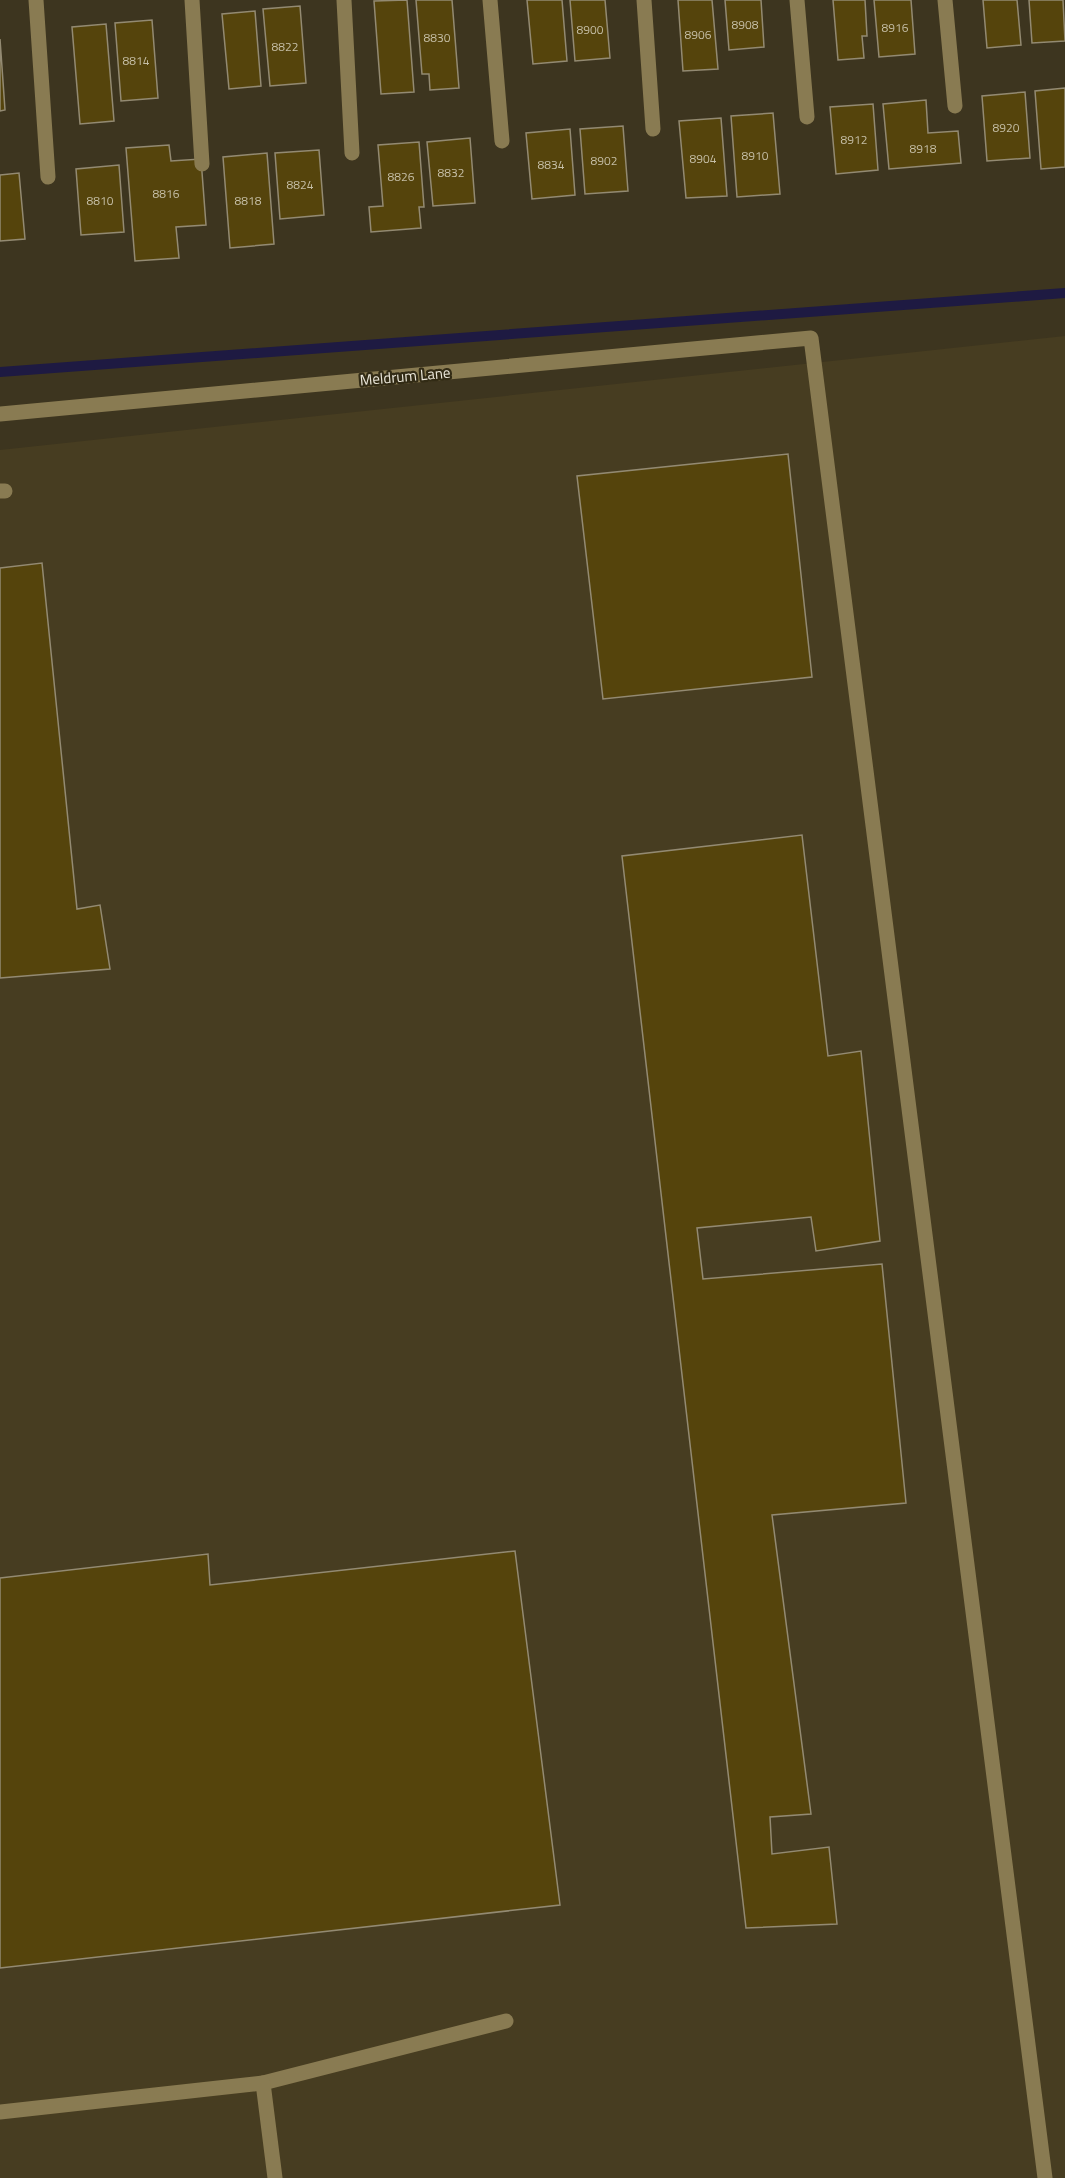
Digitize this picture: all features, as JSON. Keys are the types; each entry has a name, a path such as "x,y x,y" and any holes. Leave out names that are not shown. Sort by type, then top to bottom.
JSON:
{"street":[{"path":"36,0 48,177"},
{"path":"192,0 202,164"},
{"path":"344,0 352,153"},
{"path":"490,0 502,141"},
{"path":"644,0 653,129"},
{"path":"797,0 807,117"},
{"path":"945,0 955,106"},
{"name":"Meldrum Lane","path":"0,414 811,338 1045,2178"},
{"path":"0,2112 263,2083 506,2021"},
{"path":"263,2083 275,2178"}],"shaded area":[{"path":"1065,336 1065,2178 0,2178 0,450"}],"building":[{"path":"407,0 414,92 381,94 374,1"},
{"path":"416,0 452,0 459,88 430,90 429,74 422,74"},
{"path":"527,0 562,0 567,61 533,64"},
{"path":"570,0 605,0 610,58 575,61"},
{"path":"678,0 712,0 718,69 683,71"},
{"path":"725,0 761,0 764,47 729,50"},
{"path":"833,0 865,0 867,36 862,36 864,58 838,60"},
{"path":"874,0 911,0 915,54 879,57"},
{"path":"983,0 1017,0 1021,45 987,48"},
{"path":"1029,0 1063,0 1065,41 1032,43"},
{"path":"300,6 306,83 270,86 263,9"},
{"path":"255,11 261,86 229,89 222,14"},
{"path":"152,20 158,98 121,101 115,23"},
{"path":"106,24 114,121 80,124 72,27"},
{"path":"0,39 5,110 0,111"},
{"path":"1065,88 1065,167 1041,169 1035,91"},
{"path":"1025,92 1030,158 987,161 982,96"},
{"path":"926,100 928,133 958,131 961,163 889,169 883,104"},
{"path":"873,104 878,170 836,174 830,107"},
{"path":"773,113 780,194 737,197 731,116"},
{"path":"721,118 727,196 686,198 679,121"},
{"path":"623,126 628,191 585,194 580,129"},
{"path":"570,129 575,195 532,199 526,133"},
{"path":"470,138 475,203 433,206 427,142"},
{"path":"419,142 424,207 419,207 421,228 371,232 369,207 383,206 378,145"},
{"path":"169,145 171,161 201,159 206,225 176,227 179,258 135,261 126,148"},
{"path":"319,150 324,215 280,219 275,153"},
{"path":"267,153 274,244 230,248 223,157"},
{"path":"119,165 124,232 81,235 76,169"},
{"path":"19,173 25,239 0,241 0,175"},
{"path":"788,454 812,677 603,699 577,476"},
{"path":"42,563 77,909 100,905 110,969 0,978 0,568"},
{"path":"802,835 828,1056 861,1051 880,1241 816,1251 811,1217 697,1228 703,1279 882,1264 906,1503 772,1515 811,1814 770,1817 772,1854 829,1847 837,1924 746,1928 622,856"},
{"path":"515,1551 560,1905 0,1968 0,1578 208,1554 210,1585"}],"waterway":[{"path":"0,372 1065,293"}]}
